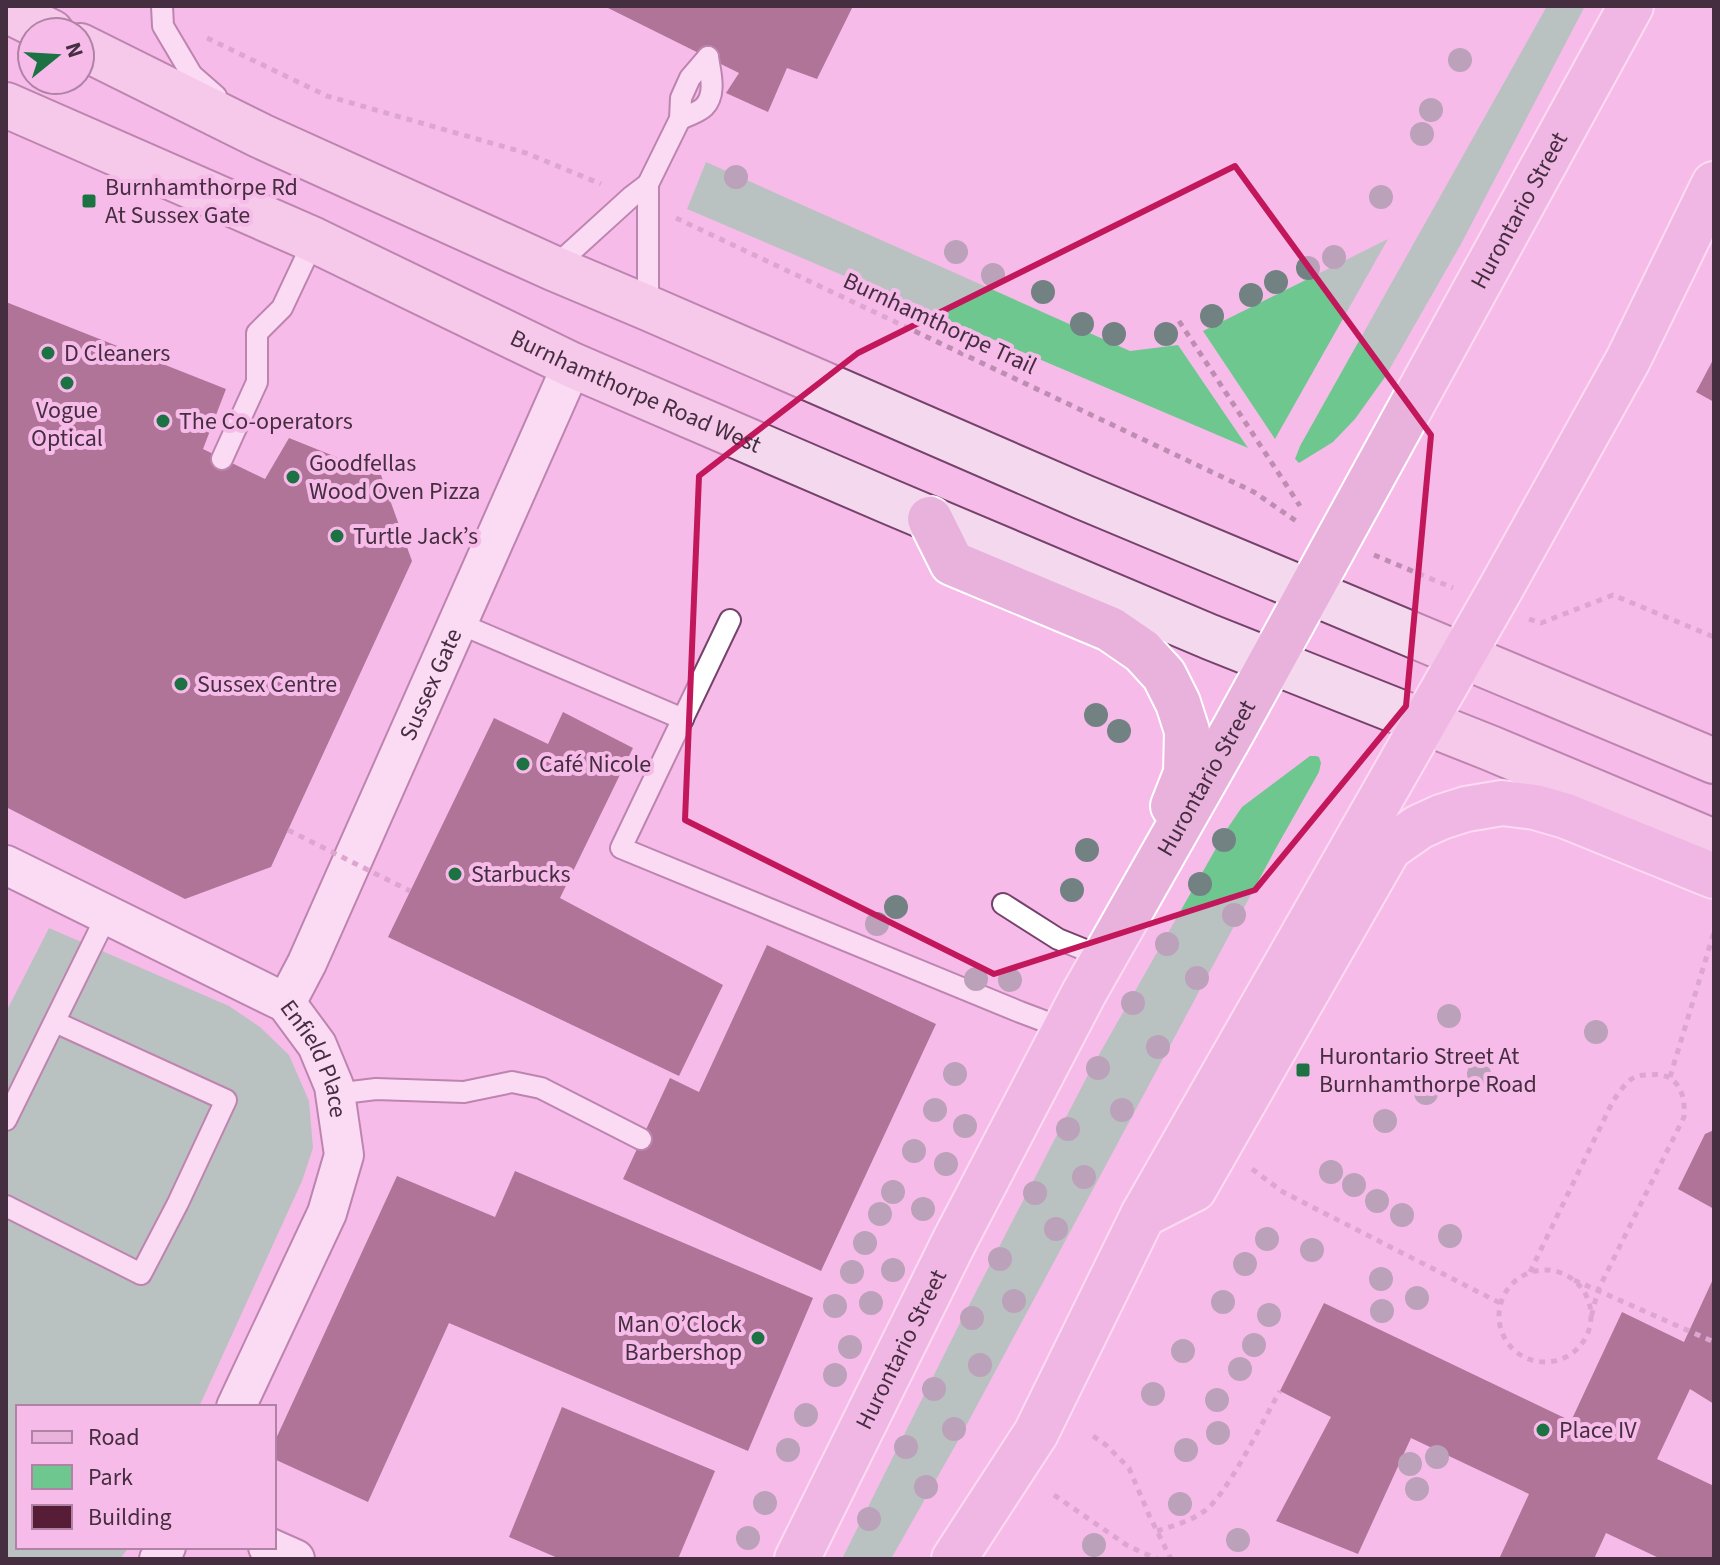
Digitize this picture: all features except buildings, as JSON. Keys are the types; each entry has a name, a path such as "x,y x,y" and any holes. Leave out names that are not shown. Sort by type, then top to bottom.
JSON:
{"main road":[{"name":"Hurontario Street","path":"797,1559 1081,992 1338,541 1631,6"},
{"path":"96,54 261,136 553,268 1054,485 1714,761"},
{"name":"Burnhamthorpe Road West","path":"6,105 314,240 572,365 930,519 1714,842"},
{"path":"954,1559 1036,1433 1143,1215 1628,360 1714,184"},
{"path":"930,519 952,563 1110,629 1142,651 1164,675 1187,731 1186,773 1169,817 1100,940 1081,992"},
{"path":"1143,1215 1194,1189 1389,848 1419,827 1466,809 1502,803 1535,807 1566,816 1714,876"}],"street":[{"name":"Sussex Gate","path":"286,1003 307,963 572,365"},
{"name":"Enfield Place","path":"6,865 286,1003 317,1045 334,1086 344,1155 327,1213 237,1405"},
{"path":"272,1549 295,1559"}],"lane":[{"path":"162,11 163,26 192,75 261,136"},
{"path":"553,268 642,195 680,119"},
{"path":"642,195 648,308"},
{"path":"222,459 257,382 257,333 282,308 314,240"},
{"path":"730,620 621,848 1020,1012 1081,992 1058,939 1003,904"},
{"path":"458,623 683,719"},
{"path":"6,1120 107,915"},
{"path":"6,1206 141,1274 226,1100 55,1022"},
{"path":"335,1094 376,1089 464,1092 512,1082 541,1088 641,1139"}],"path":[{"name":"Burnhamthorpe Trail","path":"162,11 327,96 526,153 642,195 1254,492 1313,531 1492,604 1541,623 1613,595 1714,637"},
{"path":"1179,321 1300,506"},
{"path":"288,830 410,891"},
{"path":"1670,1077 1714,932"},
{"path":"1530,1272 1613,1101 1635,1077 1657,1074 1670,1077 1681,1089 1684,1117 1598,1290 1585,1340 1569,1356 1548,1363 1526,1359 1509,1345 1499,1325 1500,1303 1512,1283 1530,1272 1553,1270 1598,1290 1714,1342"},
{"path":"1250,1167 1283,1192 1500,1303"},
{"path":"1573,1279 1587,1296 1591,1318"},
{"path":"1157,1531 1206,1511 1226,1486 1280,1391"},
{"path":"1093,1436 1129,1468 1171,1559"},
{"path":"1054,1495 1128,1546 1157,1559"}],"highlighted area":[{"path":"1235,166 1431,435 1406,706 1255,890 994,974 685,820 699,476 858,353"}],"green space":[{"path":"1547,6 1585,6 1461,244 1385,377 1355,419 1333,442 1299,463 1295,459 1300,446"},
{"path":"706,162 1130,351 1178,345 1248,448 687,209"},
{"path":"1388,239 1275,439 1203,331"},
{"path":"1310,756 1319,757 1319,772 959,1439 891,1559 842,1559 1092,1067 1227,829 1242,807"},
{"path":"49,928 229,1006 260,1027 289,1055 309,1101 313,1148 302,1181 200,1405 16,1405 16,1549 128,1549 120,1559 6,1559 6,1012"}],"place":[{"name":"Burnhamthorpe Rd At Sussex Gate","path":"89,201"},
{"name":"D Cleaners","path":"48,353"},
{"name":"Vogue Optical","path":"67,383"},
{"name":"The Co-operators","path":"163,421"},
{"name":"Goodfellas Wood Oven Pizza","path":"293,477"},
{"name":"Turtle Jack’s","path":"337,536"},
{"name":"Sussex Centre","path":"181,684"},
{"name":"Café Nicole","path":"523,764"},
{"name":"Starbucks","path":"455,874"},
{"name":"Hurontario Street At Burnhamthorpe Road","path":"1303,1070"},
{"name":"Man O’Clock Barbershop","path":"758,1338"},
{"name":"Place IV","path":"1543,1430"}]}
